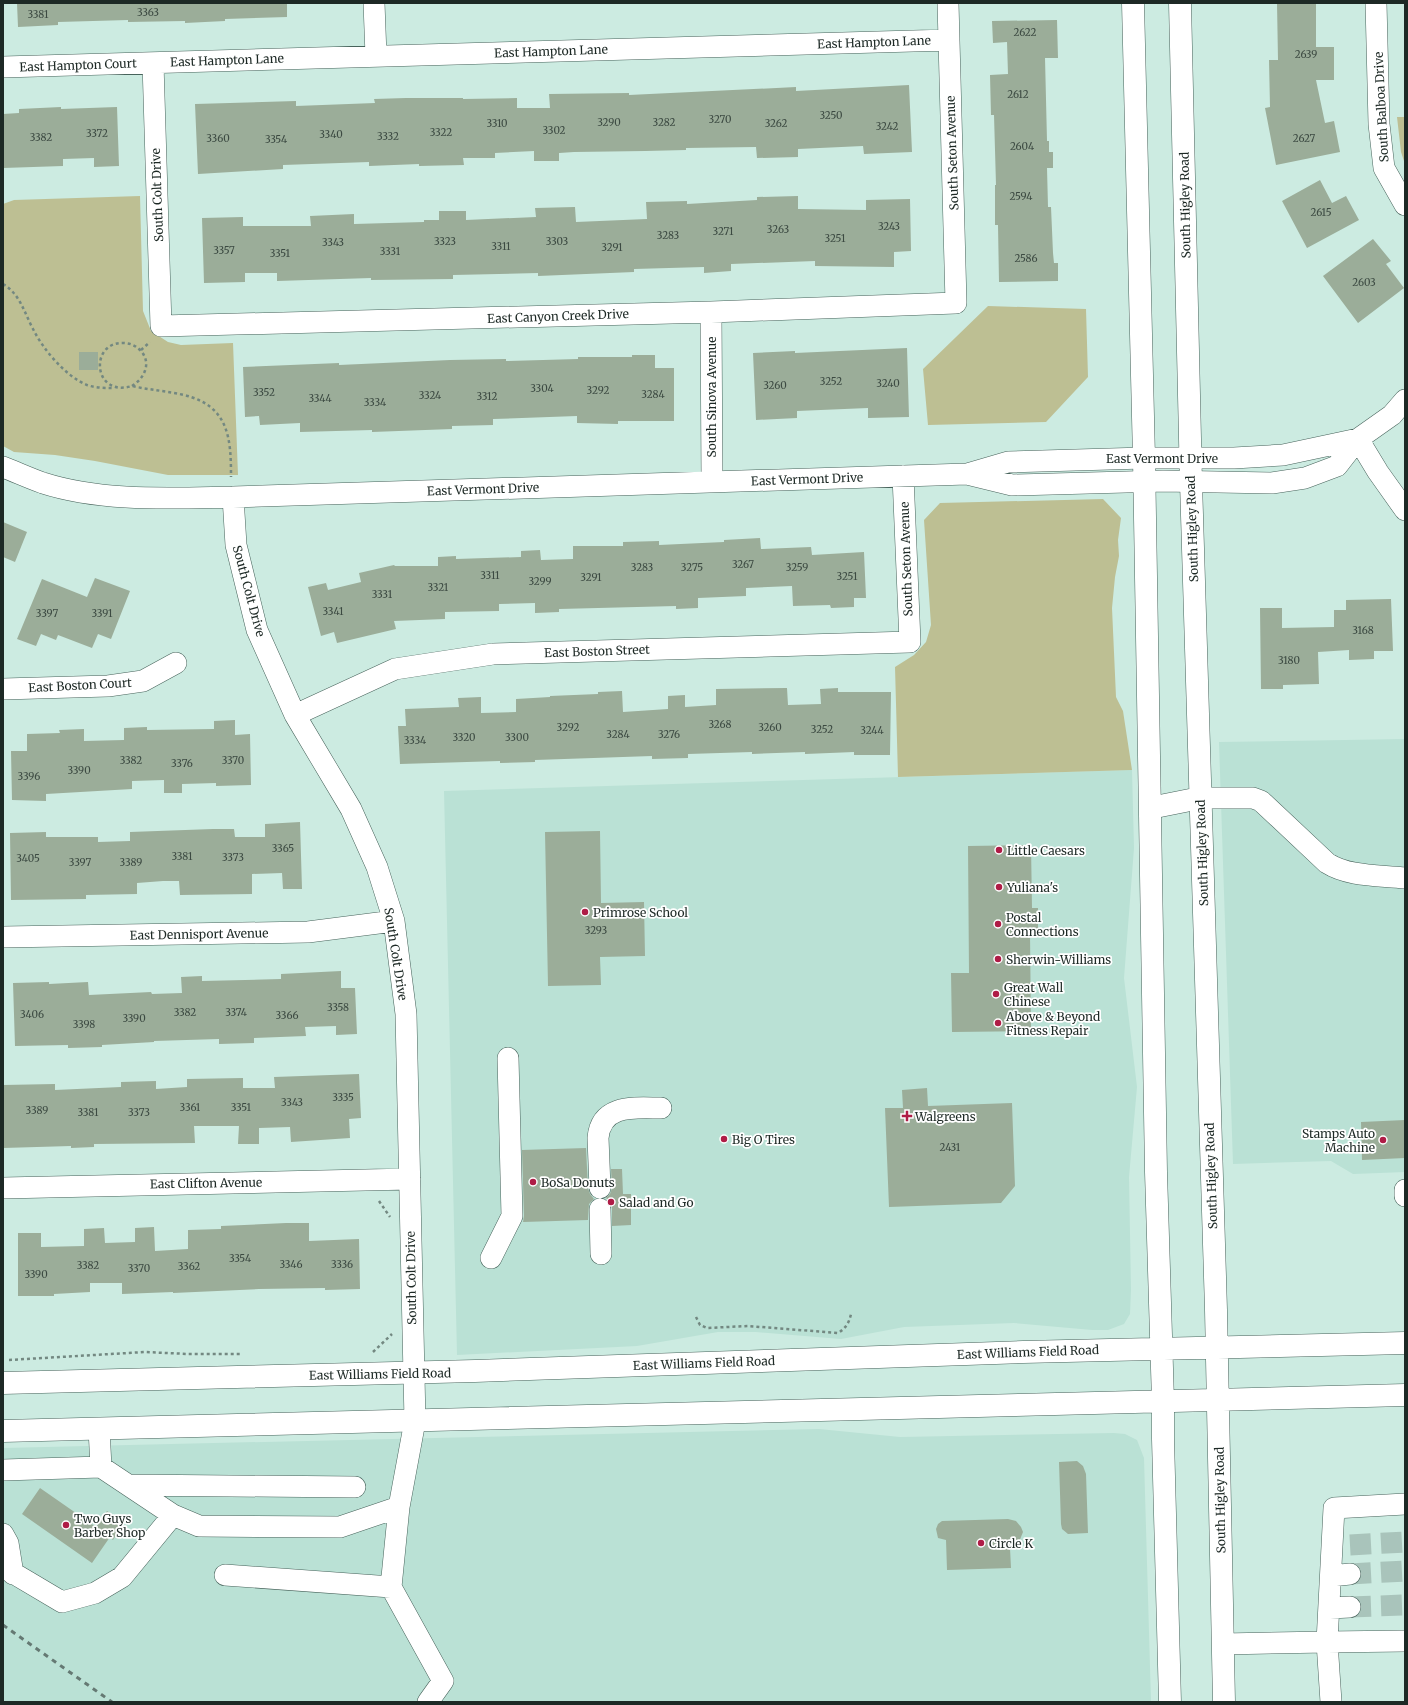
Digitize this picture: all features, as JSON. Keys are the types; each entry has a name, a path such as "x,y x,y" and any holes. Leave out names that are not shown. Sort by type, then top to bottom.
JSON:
{"main road":[{"path":"1133,3 1145,482 1156,1164 1170,1702"},
{"name":"South Higley Road","path":"1180,3 1191,482 1218,1400 1224,1702"},
{"path":"1150,808 1200,798"},
{"name":"East Williams Field Road","path":"3,1383 413,1373 1161,1348 1405,1343"},
{"path":"3,1431 1405,1395"}],"street":[{"path":"374,3 376,56"},
{"name":"South Seton Avenue","path":"948,3 956,303"},
{"name":"South Balboa Drive","path":"1376,3 1379,124 1384,168 1405,205"},
{"name":"East Hampton Lane","path":"152,63 949,40"},
{"name":"East Hampton Court","path":"3,67 152,63"},
{"name":"South Colt Drive","path":"152,63 161,326"},
{"name":"East Canyon Creek Drive","path":"161,326 711,312 956,303"},
{"name":"South Sinova Avenue","path":"711,312 712,482"},
{"name":"East Vermont Drive","path":"967,474 1012,485 1145,482 1272,483 1306,478 1337,466 1358,439 1392,415 1405,400"},
{"path":"1358,439 1378,472 1405,510"},
{"name":"East Vermont Drive","path":"3,467 43,483 85,492 156,498 232,488 712,482 967,474 1008,462 1144,458 1234,458 1283,455 1358,439"},
{"name":"South Seton Avenue","path":"903,476 910,642"},
{"name":"South Colt Drive","path":"232,488 236,545 257,630 295,715 351,809 377,867 394,921 406,1014 415,1421 399,1507 391,1587"},
{"name":"East Boston Street","path":"295,715 395,669 493,654 910,642"},
{"name":"East Boston Court","path":"3,689 108,686 143,681 176,662"},
{"path":"1200,798 1253,798 1261,801 1327,863 1337,869 1349,872 1405,878"},
{"name":"East Dennisport Avenue","path":"3,937 308,932 394,921"},
{"path":"491,1258 512,1216 508,1058"},
{"path":"600,1188 598,1138 599,1131 604,1120 620,1109 661,1108"},
{"name":"East Clifton Avenue","path":"3,1188 410,1179"},
{"path":"1405,1190 1405,1196"},
{"path":"600,1209 601,1254"},
{"path":"99,1429 102,1467"},
{"path":"3,1470 102,1467 173,1515 199,1526 340,1527 399,1507"},
{"path":"128,1485 355,1488"},
{"path":"1331,1702 1327,1642 1340,1608 1341,1575 1341,1545 1334,1508 1405,1504"},
{"path":"3,1534 8,1543 8,1571 62,1602 96,1593 122,1578 173,1515"},
{"path":"225,1575 391,1587 443,1681 428,1702"},
{"path":"1223,1644 1405,1641"}],"path":[{"path":"3,284 16,294 43,346 61,366 75,378 87,385 100,388 117,388 125,388 132,386 138,382 145,371 144,356 141,350 127,343 119,342 111,345 105,350 99,364 100,372 110,385 117,388"},
{"path":"132,386 185,396 201,401 213,409 222,420 228,434 231,451 232,488"},
{"path":"377,1199 392,1220"},
{"path":"696,1317 700,1325 707,1328 748,1326 827,1333 847,1329 851,1314"},
{"path":"372,1353 386,1341 393,1332"},
{"path":"3,1360 145,1352 244,1354"}],"shaded area":[{"path":"1397,117 1405,117 1405,164 1401,152"},
{"path":"140,196 143,311 151,331 168,342 181,345 233,343 238,475 168,475 55,455 14,452 3,446 3,204 14,200"},
{"path":"988,306 1086,309 1088,377 1046,422 928,425 923,369"},
{"path":"1103,499 1121,518 1118,540 1119,556 1112,608 1116,697 1123,711 1132,770 898,777 895,667 914,655 926,642 931,625 924,520 940,503"},
{"path":"1405,739 1405,1172 1353,1174 1331,1161 1233,1164 1219,742"},
{"path":"1132,770 1134,848 1124,978 1137,1087 1129,1177 1130,1314 1124,1324 1108,1330 1014,1323 904,1327 841,1339 756,1332 718,1332 637,1346 457,1355 444,791"},
{"path":"819,1429 900,1437 1114,1433 1125,1434 1137,1440 1144,1458 1151,1702 3,1702 3,1448"}],"building":[{"path":"17,3 287,3 287,17 225,19 225,21 185,23 185,21 128,22 128,20 58,22 58,25 18,27"},
{"path":"1277,3 1316,3 1316,47 1334,47 1334,80 1316,80 1325,123 1334,121 1340,152 1276,165 1265,108 1270,107 1269,60 1278,60"},
{"path":"1057,20 1058,58 1045,58 1047,141 1049,141 1049,152 1053,152 1053,168 1047,168 1048,207 1051,207 1053,253 1054,263 1058,263 1058,281 999,282 998,225 995,225 996,185 994,115 991,115 990,75 1008,74 1007,42 993,43 992,21"},
{"path":"909,85 912,152 864,154 863,146 798,149 798,157 757,158 756,147 686,148 686,150 559,153 559,161 534,161 534,151 495,153 495,158 463,158 464,165 419,166 419,164 369,166 369,162 283,165 283,169 198,174 195,104 296,101 296,106 375,103 374,99 517,98 517,108 550,108 549,94 629,93 629,95 796,87 796,91"},
{"path":"61,107 61,109 117,107 119,166 94,167 94,158 63,159 63,166 3,168 3,114 19,113 19,109"},
{"path":"1320,180 1332,203 1346,196 1359,220 1307,248 1282,201"},
{"path":"798,196 798,209 866,210 866,200 910,199 911,251 894,252 894,267 815,266 815,261 731,264 731,271 704,273 704,267 634,269 634,272 538,276 538,273 453,275 453,279 371,280 371,278 277,281 277,273 245,273 245,282 204,283 202,218 243,217 243,226 311,226 310,216 354,214 354,224 424,222 424,220 439,220 439,211 466,211 466,220 536,217 535,208 575,207 576,222 647,219 646,202 687,201 687,204 757,200 757,197"},
{"path":"1373,239 1391,261 1386,264 1404,288 1358,323 1323,276"},
{"path":"907,348 909,417 868,418 868,408 797,411 797,418 756,420 753,353 795,351 795,353"},
{"path":"79,352 98,352 98,370 79,370"},
{"path":"632,355 655,355 655,368 674,368 674,421 618,421 618,424 577,423 577,416 493,419 493,425 452,426 452,429 372,432 372,430 300,432 300,423 260,425 259,416 245,417 243,367 339,363 339,365 450,360 506,359 506,361 578,359 578,357 632,357"},
{"path":"3,522 27,532 15,562 3,557"},
{"path":"760,538 761,549 811,547 812,555 864,552 866,598 854,598 854,607 831,608 830,605 793,606 792,586 746,588 746,596 698,598 698,608 676,609 676,606 559,609 559,612 535,613 535,603 499,604 499,611 445,612 445,619 394,621 396,629 337,643 334,632 321,636 308,587 326,583 328,590 361,582 359,573 394,565 438,566 438,557 456,556 456,559 521,557 521,551 540,550 541,560 573,559 573,546 623,546 623,542 659,541 659,545 724,542 724,540"},
{"path":"95,578 130,591 111,639 98,634 92,648 58,635 56,640 41,634 36,646 17,639 42,579 87,597"},
{"path":"1391,599 1393,651 1374,651 1374,659 1349,660 1349,650 1318,652 1319,684 1283,685 1283,689 1261,689 1260,608 1282,608 1282,628 1334,627 1334,610 1346,610 1346,600"},
{"path":"787,688 788,705 821,704 820,689 838,688 838,692 891,692 890,755 854,755 854,752 752,754 752,752 688,754 688,758 652,759 652,756 535,760 535,762 500,763 500,761 400,764 398,726 406,726 405,709 459,707 458,698 481,697 481,713 516,712 516,699 622,691 623,712 668,709 668,696 685,695 685,707 716,705 716,689"},
{"path":"235,720 235,735 250,734 251,785 216,786 216,783 182,784 182,793 164,793 164,780 132,781 132,789 46,794 46,801 12,800 11,751 27,751 27,734 60,733 59,730 84,729 84,741 124,740 124,728 147,727 147,730 214,729 214,721"},
{"path":"300,822 302,889 283,889 282,873 252,874 252,894 180,895 179,881 163,881 137,883 137,894 86,895 86,899 11,900 10,833 46,832 46,837 98,837 98,842 130,841 130,832 213,829 234,829 235,837 265,837 265,824"},
{"path":"600,831 601,903 644,902 645,956 600,957 601,985 548,986 545,832"},
{"path":"1031,845 1032,908 1038,908 1038,933 1030,933 1031,1031 952,1032 951,973 969,973 968,846"},
{"path":"341,971 341,988 355,988 357,1034 336,1035 336,1026 305,1027 306,1036 254,1038 254,1043 219,1044 219,1039 154,1041 102,1045 102,1047 68,1048 68,1045 15,1046 13,983 49,982 49,984 88,982 89,995 151,992 152,994 182,993 181,977 202,976 202,981 281,979 281,974"},
{"path":"359,1074 361,1118 349,1119 350,1138 291,1142 290,1127 259,1128 259,1144 238,1144 239,1126 194,1126 195,1143 94,1144 94,1147 71,1148 71,1146 3,1148 3,1085 55,1084 55,1090 121,1087 121,1082 156,1081 156,1089 187,1087 187,1079 243,1078 243,1088 275,1088 274,1077"},
{"name":"Walgreens","path":"927,1088 928,1106 1012,1103 1015,1186 1001,1203 889,1207 885,1108 903,1108 902,1090"},
{"name":"Stamps Auto Machine","path":"1405,1120 1405,1158 1362,1160 1361,1122"},
{"path":"586,1148 588,1188 594,1199 589,1204 588,1220 523,1222 522,1150"},
{"path":"611,1169 622,1169 623,1194 631,1194 631,1225 612,1226 612,1208 610,1202 606,1198 610,1194 612,1188"},
{"path":"309,1223 309,1241 359,1239 360,1289 259,1289 122,1294 122,1283 90,1283 90,1292 54,1294 54,1296 18,1296 18,1233 41,1233 41,1247 84,1246 84,1229 104,1228 105,1243 135,1242 135,1228 154,1227 155,1251 188,1249 188,1230 221,1229 221,1226"},
{"name":"Circle K","path":"1077,1461 1083,1466 1086,1474 1088,1533 1068,1534 1062,1529 1061,1524 1059,1462"},
{"name":"Two Guys Barber Shop","path":"40,1488 96,1527 107,1511 124,1523 113,1540 110,1537 92,1563 22,1514"},
{"name":"Circle K","path":"1008,1519 1016,1521 1023,1532 1019,1542 1010,1548 1011,1568 947,1570 946,1540 938,1538 936,1529 938,1524 942,1521"}],"tunnel":[{"path":"1350,1545 1405,1542"},
{"path":"1350,1574 1405,1571"},
{"path":"1350,1607 1405,1605"}],"railway":[{"path":"3,1625 112,1702"}],"place":[{"name":"Little Caesars","path":"999,850"},
{"name":"Yuliana's","path":"999,887"},
{"name":"Primrose School","path":"585,912"},
{"name":"Postal Connections","path":"998,924"},
{"name":"Sherwin-Williams","path":"998,959"},
{"name":"Great Wall Chinese","path":"996,994"},
{"name":"Above & Beyond Fitness Repair","path":"998,1023"},
{"name":"Walgreens","path":"907,1116"},
{"name":"Big O Tires","path":"724,1139"},
{"name":"Stamps Auto Machine","path":"1383,1140"},
{"name":"BoSa Donuts","path":"533,1182"},
{"name":"Salad and Go","path":"611,1202"},
{"name":"Two Guys Barber Shop","path":"66,1525"},
{"name":"Circle K","path":"981,1543"}]}
